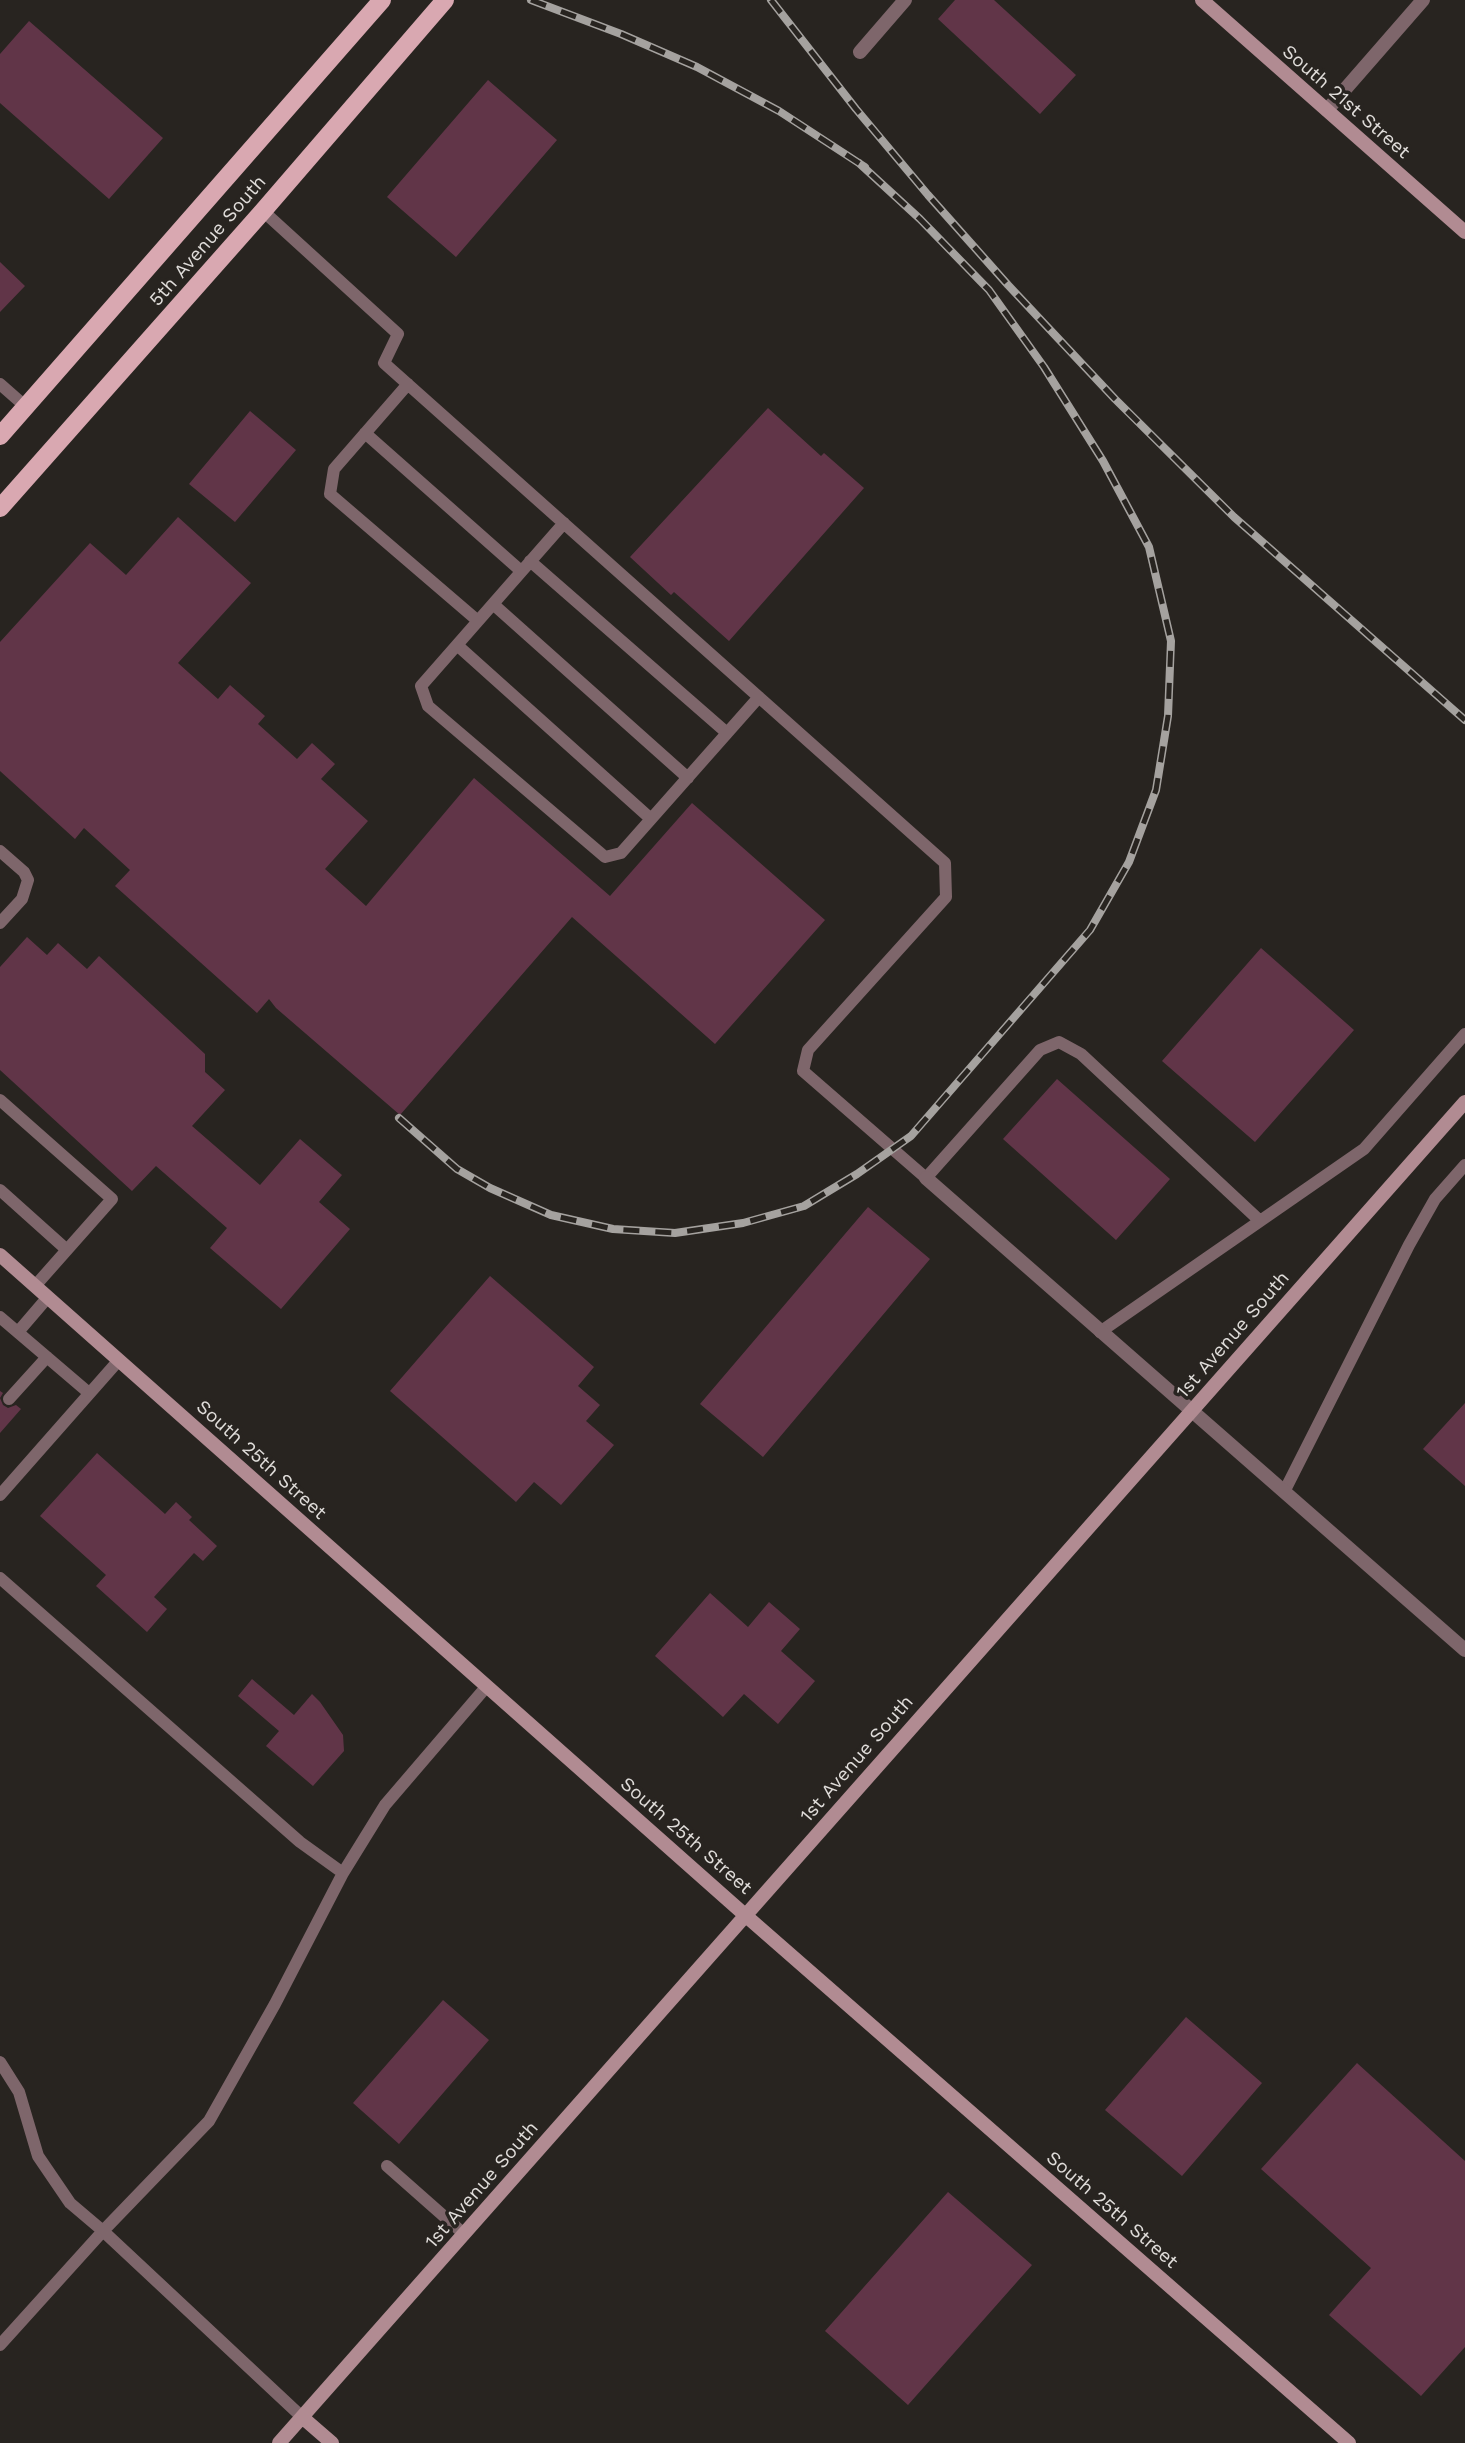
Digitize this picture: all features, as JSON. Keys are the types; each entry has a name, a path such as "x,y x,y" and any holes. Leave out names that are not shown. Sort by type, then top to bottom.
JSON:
{"main road":[{"name":"5th Avenue South","path":"0,436 382,0"},
{"name":"5th Avenue South","path":"0,508 263,211 445,0"},
{"name":"South 21st Street","path":"1202,0 1465,232"},
{"name":"1st Avenue South","path":"279,2443 1465,1102"},
{"name":"South 25th Street","path":"0,1255 1349,2443"},
{"path":"302,2417 332,2443"}],"street":[{"path":"859,52 905,0"},
{"path":"1327,110 1423,0"},
{"path":"926,1178 1465,1650"}],"lane":[{"path":"263,211 398,334 384,363 945,863 946,897 808,1051 803,1071 926,1178 1040,1050 1059,1042 1081,1054 1259,1220"},
{"path":"0,384 25,406"},
{"path":"408,384 334,469 330,494 478,621"},
{"path":"365,433 727,733"},
{"path":"564,523 421,686 428,706 605,856 621,853 759,697"},
{"path":"493,604 688,778"},
{"path":"457,645 652,819"},
{"path":"0,851 24,872 28,880 22,899 0,923"},
{"path":"1100,1332 1364,1149 1465,1034"},
{"path":"0,1100 111,1199 35,1286"},
{"path":"1284,1492 1409,1245 1435,1199 1465,1165"},
{"path":"0,1190 67,1250"},
{"path":"18,1332 48,1297"},
{"path":"0,1317 89,1393"},
{"path":"9,1399 47,1357"},
{"path":"1,1490 119,1360"},
{"path":"0,1578 300,1842 343,1873"},
{"path":"0,2345 103,2231 209,2121 275,2004 343,1873 385,1805 487,1686"},
{"path":"0,2062 19,2091 38,2156 70,2203 302,2417"},
{"path":"387,2166 464,2234"}],"building":[{"path":"955,0 994,0 1076,75 1040,114 938,19"},
{"path":"29,21 163,138 109,199 0,103 0,54"},
{"path":"488,80 557,140 456,257 387,197"},
{"path":"0,262 25,286 0,312"},
{"path":"768,408 821,456 824,453 864,488 729,641 674,592 671,595 630,557"},
{"path":"250,411 296,450 235,522 189,484"},
{"path":"178,517 251,583 178,663 218,699 230,685 265,716 258,724 297,759 312,743 335,764 321,779 368,821 325,869 366,906 474,778 610,896 692,803 825,920 715,1044 572,917 400,1115 269,999 257,1013 115,886 130,870 84,828 75,839 0,771 0,642 90,543 126,575"},
{"path":"27,937 47,955 58,943 87,969 99,956 205,1054 205,1072 225,1090 192,1126 260,1185 300,1139 342,1175 319,1202 350,1229 281,1309 210,1248 227,1228 156,1166 132,1191 0,1070 0,967"},
{"path":"1261,948 1354,1030 1255,1142 1162,1061"},
{"path":"1057,1079 1170,1179 1116,1240 1003,1139"},
{"path":"868,1207 930,1259 763,1457 700,1404"},
{"path":"490,1276 594,1367 578,1386 600,1405 586,1421 614,1445 561,1505 534,1482 516,1502 390,1391"},
{"path":"0,1398 8,1408 16,1405 21,1409 0,1433"},
{"path":"1465,1403 1465,1486 1423,1449"},
{"path":"97,1453 165,1514 176,1502 192,1517 189,1520 217,1546 203,1561 194,1553 154,1597 167,1609 147,1632 96,1586 106,1575 40,1516"},
{"path":"710,1593 748,1627 769,1602 800,1629 781,1651 815,1681 778,1724 744,1694 723,1717 655,1656"},
{"path":"252,1679 294,1715 312,1694 343,1735 344,1751 313,1786 266,1746 279,1731 238,1696"},
{"path":"443,2000 489,2040 399,2144 353,2103"},
{"path":"1186,2017 1262,2083 1182,2176 1105,2110"},
{"path":"1357,2063 1465,2161 1465,2347 1421,2396 1329,2315 1371,2268 1261,2169"},
{"path":"948,2192 1032,2265 908,2405 825,2331"}],"railway":[{"path":"531,0 621,34 697,67 779,111 865,167"},
{"path":"771,0 856,109 928,195 1115,399 1234,517 1465,720"},
{"path":"399,1118 457,1169 490,1188 551,1215 613,1229 675,1233 743,1223 804,1206 857,1174 911,1136 1090,930 1129,862 1156,790 1168,716 1171,641 1149,547 1103,461 1044,367 989,290 920,219 859,163"}]}
